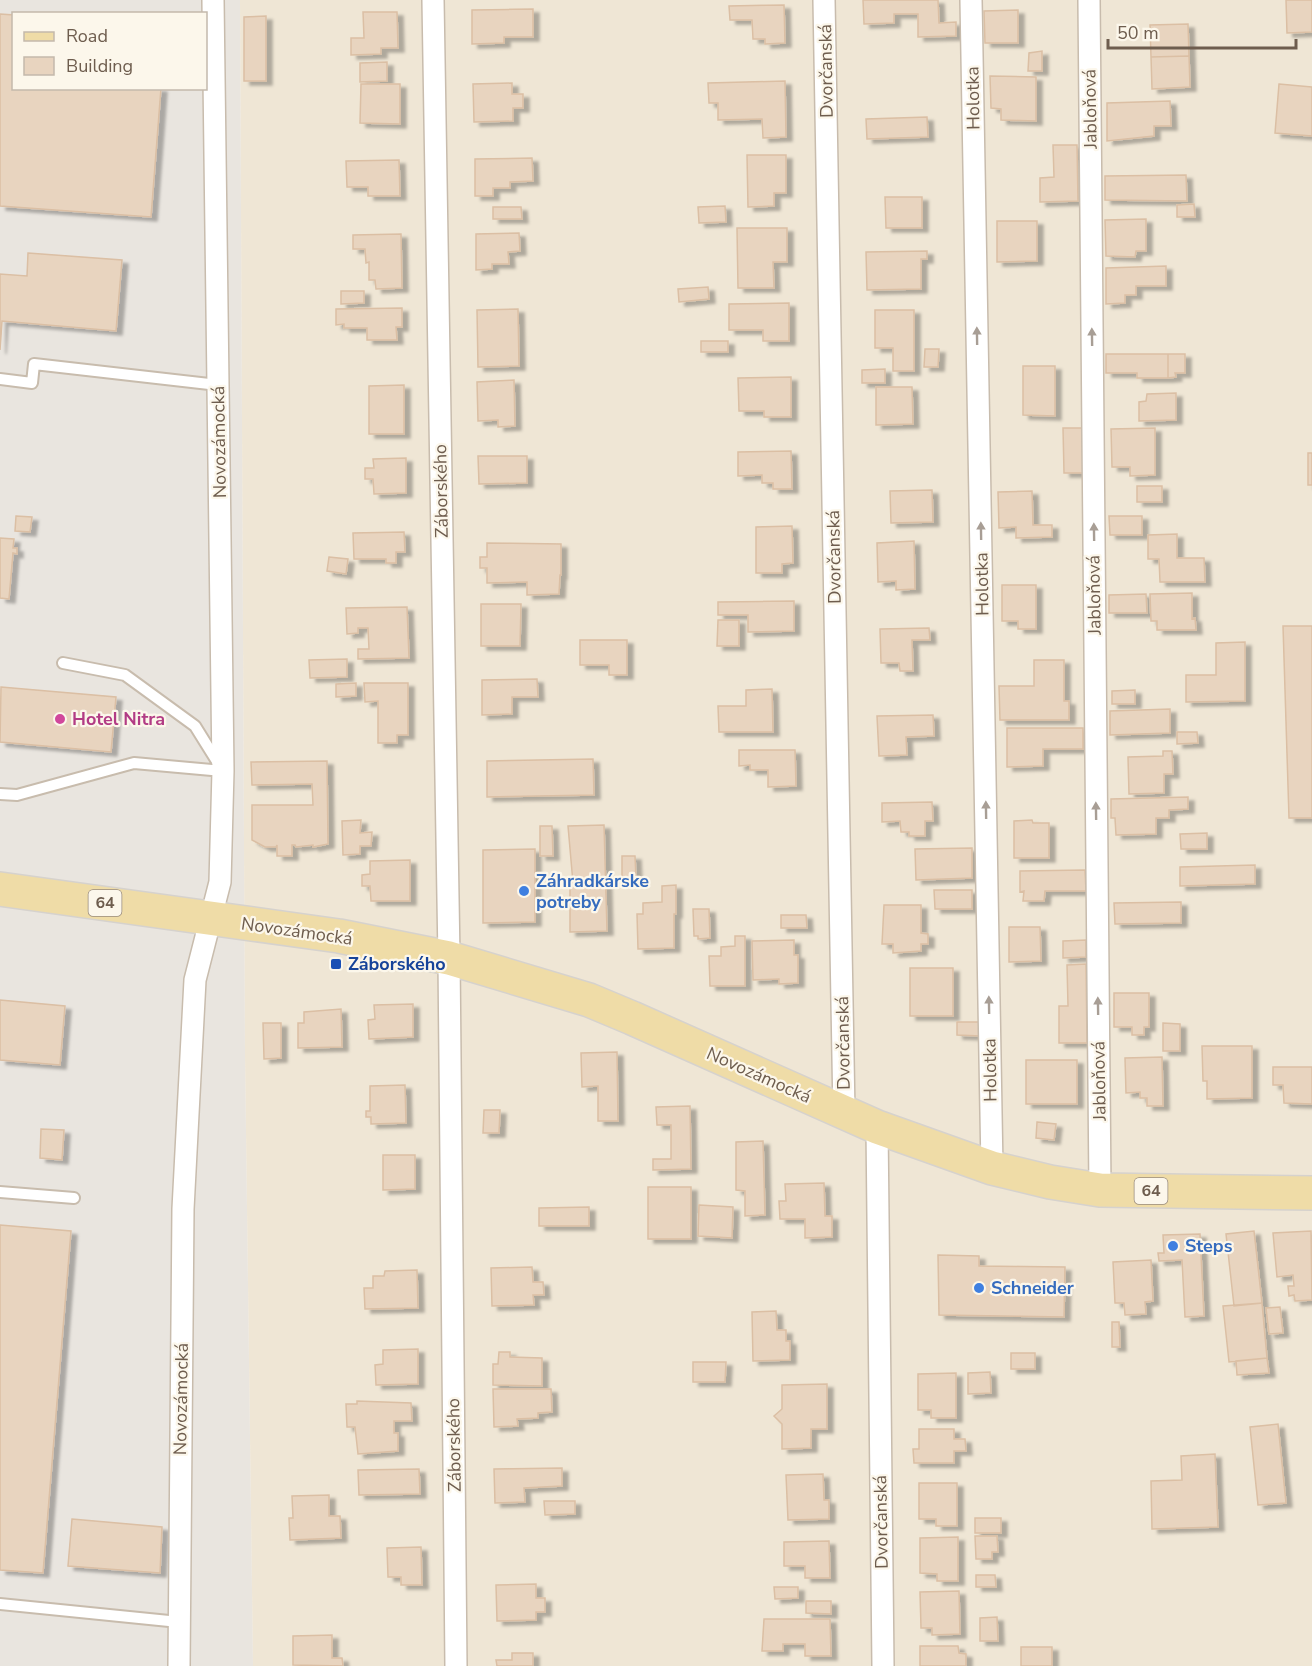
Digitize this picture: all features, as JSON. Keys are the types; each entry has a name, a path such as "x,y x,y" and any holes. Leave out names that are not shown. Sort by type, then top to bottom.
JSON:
{"main road":[{"name":"Novozámocká","path":"0,889 339,936 449,958 589,1000 877,1127 992,1168 1050,1182 1100,1190 1312,1192"}],"street":[{"name":"Novozámocká","path":"179,1666 183,1209 195,980 220,882 223,771 213,0"},
{"name":"Záborského","path":"433,0 449,958 456,1666"},
{"name":"Dvorčanská","path":"824,0 844,1113"},
{"name":"Holotka","path":"971,0 992,1168"},
{"name":"Jabloňová","path":"1089,0 1100,1190"},
{"name":"Dvorčanská","path":"877,1127 883,1666"}],"lane":[{"path":"0,379 32,382 34,364 218,385"},
{"path":"63,663 125,675 195,726 223,771"},
{"path":"0,794 17,795 134,763 223,771"},
{"path":"0,1192 74,1198"},
{"path":"0,1604 179,1622"}],"shaded area":[{"path":"0,0 240,0 245,1055 253,1666 0,1666"},
{"path":"240,0 1312,0 1312,1666 253,1666 245,1055"}],"building":[{"path":"863,0 938,0 939,23 956,22 956,36 918,37 918,14 894,14 894,23 864,24"},
{"path":"1286,0 1312,0 1312,32 1287,33"},
{"path":"784,5 785,43 765,44 765,39 753,39 752,20 730,20 729,6"},
{"path":"533,9 533,37 504,37 504,43 472,44 472,10"},
{"path":"1018,10 1018,43 985,43 984,11"},
{"path":"363,12 397,12 398,48 381,48 381,54 351,55 351,38 364,38"},
{"path":"0,14 12,15 12,90 161,90 151,217 0,206"},
{"path":"266,16 266,81 244,81 244,17"},
{"path":"1188,24 1189,56 1151,57 1150,25"},
{"path":"1042,51 1042,71 1028,71 1029,53"},
{"path":"1189,56 1190,87 1152,89 1151,57"},
{"path":"387,62 387,81 360,82 360,63"},
{"path":"990,76 1036,77 1036,121 1001,120 1001,109 991,108"},
{"path":"785,81 786,137 763,138 762,119 718,120 718,103 709,103 708,83"},
{"path":"512,83 512,94 523,94 523,108 513,108 513,121 474,122 473,84"},
{"path":"361,84 400,84 400,124 360,123"},
{"path":"1279,84 1312,87 1312,136 1275,133"},
{"path":"1170,101 1171,126 1154,126 1154,136 1107,141 1107,103"},
{"path":"927,117 928,137 867,139 866,119"},
{"path":"1053,145 1077,145 1078,201 1040,202 1040,178 1054,177"},
{"path":"747,155 786,155 786,193 774,193 774,206 748,207"},
{"path":"532,158 533,181 510,182 510,188 493,188 493,196 475,196 475,159"},
{"path":"399,160 400,196 368,196 368,187 347,187 346,161"},
{"path":"1186,175 1187,201 1105,200 1105,176"},
{"path":"885,197 922,197 922,228 886,228"},
{"path":"1194,204 1195,217 1177,217 1177,205"},
{"path":"725,206 726,222 699,223 698,207"},
{"path":"493,207 521,207 522,219 493,219"},
{"path":"1146,219 1146,251 1136,251 1135,257 1106,256 1105,220"},
{"path":"997,221 1037,221 1037,261 997,262"},
{"path":"737,228 787,228 787,262 773,262 774,288 738,288"},
{"path":"519,233 520,251 508,252 509,264 492,264 492,269 476,270 476,234"},
{"path":"401,234 402,288 376,289 375,280 369,280 369,262 366,263 365,249 353,249 353,235"},
{"path":"927,251 927,259 921,259 921,289 867,290 866,252"},
{"path":"28,253 122,260 116,331 2,321 0,350 0,274 27,276"},
{"path":"1166,266 1166,286 1136,286 1136,295 1125,295 1125,303 1106,304 1106,268"},
{"path":"708,287 709,299 679,302 678,289"},
{"path":"341,291 364,291 364,303 341,304"},
{"path":"789,303 789,341 763,341 763,330 729,330 729,304"},
{"path":"402,308 402,327 396,327 397,340 367,340 367,328 344,328 344,324 336,325 336,309"},
{"path":"518,309 519,366 478,367 477,310"},
{"path":"875,310 914,310 914,371 893,371 893,348 875,348"},
{"path":"701,341 728,341 728,352 701,352"},
{"path":"925,349 939,349 938,367 924,367"},
{"path":"1106,354 1168,354 1168,378 1137,378 1137,373 1106,373"},
{"path":"1168,354 1185,354 1185,373 1175,373 1176,377 1168,378"},
{"path":"1023,366 1055,366 1055,416 1023,415"},
{"path":"885,369 885,383 862,383 862,370"},
{"path":"791,377 791,417 764,417 764,411 739,411 738,378"},
{"path":"514,380 515,426 498,427 498,420 478,421 477,382"},
{"path":"404,385 404,434 369,434 369,386"},
{"path":"876,387 912,387 913,424 876,425"},
{"path":"1176,393 1176,420 1139,421 1139,402 1146,401 1147,394"},
{"path":"1063,428 1082,428 1083,473 1064,473"},
{"path":"1155,428 1155,475 1130,476 1130,467 1112,467 1111,429"},
{"path":"791,451 792,489 773,489 773,483 762,483 762,475 738,476 738,452"},
{"path":"1308,453 1312,453 1312,485 1308,485"},
{"path":"478,456 527,456 527,483 479,484"},
{"path":"406,458 406,493 374,494 373,479 365,479 365,468 374,468 373,459"},
{"path":"1137,486 1162,486 1162,502 1137,502"},
{"path":"932,490 933,522 891,523 890,491"},
{"path":"1032,491 1033,525 1052,525 1052,537 1016,538 1016,527 999,528 998,492"},
{"path":"16,516 32,517 30,532 15,531"},
{"path":"1109,516 1142,516 1142,535 1110,535"},
{"path":"792,526 793,563 782,564 782,573 756,573 756,527"},
{"path":"404,532 405,552 396,552 396,563 386,563 386,559 354,559 353,533"},
{"path":"1177,534 1177,558 1204,558 1205,582 1160,582 1159,559 1148,559 1148,535"},
{"path":"0,538 14,539 13,548 17,548 17,554 13,553 9,599 0,598"},
{"path":"914,541 915,589 896,590 896,581 878,582 877,543"},
{"path":"487,543 561,544 559,594 527,595 527,582 487,583 487,568 480,568 480,557 487,557"},
{"path":"329,557 348,559 346,574 327,571"},
{"path":"1002,585 1036,585 1036,629 1018,629 1018,621 1002,621"},
{"path":"1192,593 1192,619 1195,618 1196,630 1157,630 1157,621 1151,621 1150,594"},
{"path":"1146,594 1147,613 1109,613 1109,595"},
{"path":"794,601 794,631 748,632 748,615 718,615 718,602"},
{"path":"481,604 521,604 520,646 481,646"},
{"path":"407,607 409,658 358,659 358,649 369,649 368,628 358,628 358,633 347,634 346,608"},
{"path":"718,620 739,620 739,646 717,646"},
{"path":"1283,626 1312,626 1312,818 1289,818"},
{"path":"929,628 930,640 912,640 913,671 900,671 899,663 881,663 880,629"},
{"path":"580,640 627,640 627,675 609,675 609,665 580,665"},
{"path":"1245,642 1245,701 1186,702 1186,675 1216,675 1216,643"},
{"path":"347,659 347,677 310,678 309,660"},
{"path":"1034,660 1064,660 1064,701 1069,701 1069,720 1000,720 999,686 1034,686"},
{"path":"537,679 538,697 512,697 512,714 482,715 482,680"},
{"path":"356,683 356,696 336,697 336,684"},
{"path":"364,683 408,683 408,735 397,735 397,743 378,743 378,701 365,702"},
{"name":"Hotel Nitra","path":"1,687 116,697 111,752 0,742"},
{"path":"772,689 773,732 719,732 718,706 746,706 746,690"},
{"path":"1135,690 1135,704 1112,704 1112,691"},
{"path":"1170,709 1170,733 1110,735 1110,711"},
{"path":"933,715 934,736 906,737 907,755 879,756 877,716"},
{"path":"1007,728 1083,728 1083,749 1043,749 1043,766 1007,767"},
{"path":"1177,732 1197,732 1198,743 1177,744"},
{"path":"739,750 795,750 796,786 768,787 768,770 750,770 750,765 739,766"},
{"path":"1163,751 1172,751 1173,774 1164,774 1164,793 1129,794 1128,757 1163,756"},
{"path":"593,759 594,795 487,797 487,761"},
{"path":"327,761 328,844 313,847 313,845 296,847 292,845 292,856 277,856 277,845 276,847 265,847 252,840 252,805 313,805 312,784 252,785 251,762"},
{"path":"1188,797 1188,809 1169,810 1169,818 1156,818 1156,834 1116,835 1115,818 1111,818 1111,799"},
{"path":"932,802 933,821 925,821 925,836 909,836 909,832 901,832 900,821 882,822 882,803"},
{"path":"361,820 360,833 372,832 371,846 360,846 360,854 343,855 342,821"},
{"path":"1032,820 1033,823 1049,823 1049,858 1014,858 1014,821"},
{"path":"604,825 607,931 570,932 570,883 573,883 568,826"},
{"path":"540,826 552,826 553,856 540,856"},
{"path":"1207,833 1207,849 1181,849 1180,834"},
{"path":"972,848 972,878 916,880 915,849"},
{"path":"535,849 535,922 483,923 483,850"},
{"path":"622,856 635,856 636,879 622,879"},
{"path":"410,860 410,901 371,901 370,886 362,886 362,875 370,874 370,861"},
{"path":"1255,865 1255,884 1180,886 1180,867"},
{"path":"1085,870 1086,891 1045,891 1044,901 1023,901 1024,891 1020,892 1020,871"},
{"path":"676,885 674,948 638,949 637,914 643,914 643,903 662,902 662,886"},
{"path":"934,890 972,890 972,909 935,909"},
{"path":"1181,902 1181,923 1115,924 1114,903"},
{"path":"884,905 921,905 921,933 928,934 928,944 921,944 921,951 893,953 893,944 882,944"},
{"path":"693,909 709,909 710,938 698,939 698,936 694,936"},
{"path":"781,915 806,915 807,928 781,928"},
{"path":"1009,927 1040,927 1041,961 1009,962"},
{"path":"735,936 745,936 745,986 710,986 709,956 721,956 721,947 735,946"},
{"path":"794,940 794,955 798,955 798,983 779,984 779,979 753,980 752,941"},
{"path":"1086,940 1086,957 1063,958 1063,941"},
{"path":"1086,964 1087,1043 1059,1043 1059,1006 1068,1006 1067,965"},
{"path":"910,968 953,968 953,1016 910,1016"},
{"path":"1114,993 1149,993 1149,1027 1144,1027 1144,1035 1132,1035 1132,1027 1114,1027"},
{"path":"0,1000 65,1006 60,1065 0,1060"},
{"path":"413,1004 413,1037 369,1039 368,1020 375,1019 374,1005"},
{"path":"341,1009 342,1047 298,1048 298,1023 304,1023 304,1012"},
{"path":"957,1022 981,1022 981,1036 957,1035"},
{"path":"263,1023 281,1023 281,1058 264,1059"},
{"path":"1163,1023 1180,1024 1180,1051 1163,1051"},
{"path":"1202,1046 1252,1046 1252,1098 1207,1099 1207,1081 1203,1081"},
{"path":"617,1052 618,1121 598,1121 598,1086 582,1087 581,1053"},
{"path":"1162,1057 1163,1106 1147,1106 1147,1098 1140,1098 1140,1092 1126,1093 1125,1058"},
{"path":"1026,1060 1077,1060 1077,1104 1026,1104"},
{"path":"1273,1067 1312,1067 1312,1104 1284,1103 1283,1085 1273,1085"},
{"path":"405,1085 406,1123 371,1124 371,1117 366,1117 366,1111 370,1111 370,1086"},
{"path":"690,1106 691,1169 653,1170 653,1159 671,1159 671,1125 657,1125 656,1107"},
{"path":"484,1110 500,1110 499,1133 483,1133"},
{"path":"1037,1122 1056,1124 1054,1140 1036,1138"},
{"path":"41,1129 64,1130 62,1160 40,1158"},
{"path":"763,1141 765,1215 745,1216 745,1191 736,1190 736,1142"},
{"path":"383,1155 415,1155 415,1189 383,1190"},
{"path":"824,1183 825,1216 832,1216 832,1237 805,1238 805,1219 780,1219 779,1201 786,1201 785,1184"},
{"path":"648,1187 691,1187 691,1239 648,1239"},
{"path":"699,1205 733,1207 732,1238 698,1236"},
{"path":"589,1207 589,1226 539,1226 539,1208"},
{"path":"0,1225 71,1231 43,1573 0,1570"},
{"path":"1254,1231 1262,1303 1234,1306 1226,1234"},
{"path":"1311,1231 1312,1300 1295,1301 1294,1295 1289,1296 1288,1286 1294,1286 1293,1275 1277,1277 1273,1233"},
{"path":"1200,1234 1204,1316 1185,1317 1182,1260 1159,1261 1158,1253 1164,1253 1163,1235"},
{"path":"938,1255 979,1256 979,1266 1065,1267 1064,1317 939,1315"},
{"path":"1151,1260 1153,1301 1145,1302 1146,1314 1125,1315 1124,1303 1115,1303 1113,1262"},
{"path":"532,1267 533,1282 543,1282 544,1295 533,1295 534,1305 492,1306 491,1268"},
{"path":"417,1270 418,1308 365,1309 364,1288 373,1288 373,1276 384,1276 385,1271"},
{"path":"1262,1303 1267,1358 1229,1362 1223,1306"},
{"path":"1280,1307 1283,1333 1269,1334 1266,1308"},
{"path":"776,1311 777,1330 786,1330 786,1341 790,1341 790,1360 753,1361 752,1312"},
{"path":"1112,1322 1119,1322 1120,1347 1112,1347"},
{"path":"418,1349 418,1384 376,1385 375,1365 383,1364 383,1350"},
{"path":"499,1352 510,1352 510,1357 542,1358 542,1386 493,1385 493,1364 498,1364"},
{"path":"1011,1353 1035,1353 1035,1369 1011,1369"},
{"path":"1267,1358 1269,1373 1237,1375 1236,1361"},
{"path":"693,1362 726,1362 725,1382 693,1382"},
{"path":"990,1372 991,1393 968,1394 968,1373"},
{"path":"956,1373 956,1418 931,1418 931,1410 918,1410 918,1374"},
{"path":"827,1384 827,1429 811,1429 811,1448 782,1449 782,1424 774,1416 782,1409 782,1385"},
{"path":"493,1389 551,1389 552,1412 538,1413 538,1418 517,1419 518,1426 494,1427"},
{"path":"357,1401 411,1403 412,1421 394,1421 394,1433 398,1433 398,1451 358,1454 355,1427 347,1427 346,1404 357,1404"},
{"path":"1278,1424 1286,1503 1258,1505 1250,1427"},
{"path":"919,1429 954,1429 954,1439 965,1439 966,1451 954,1451 954,1463 914,1463 913,1449 919,1449"},
{"path":"1215,1454 1218,1527 1152,1529 1151,1481 1182,1480 1181,1456"},
{"path":"562,1468 562,1486 524,1488 525,1502 495,1503 494,1469"},
{"path":"419,1469 420,1494 359,1495 358,1470"},
{"path":"823,1474 824,1500 829,1500 829,1519 788,1520 786,1475"},
{"path":"919,1483 957,1483 957,1526 936,1526 936,1519 919,1519"},
{"path":"329,1495 329,1516 340,1516 341,1538 290,1540 289,1518 293,1518 292,1496"},
{"path":"544,1501 575,1501 575,1514 545,1515"},
{"path":"975,1518 1001,1518 1001,1533 975,1533"},
{"path":"72,1519 162,1527 160,1573 68,1566"},
{"path":"975,1536 997,1536 998,1552 992,1552 992,1559 976,1559"},
{"path":"958,1537 958,1581 937,1581 937,1574 920,1573 920,1538"},
{"path":"829,1541 830,1578 805,1578 805,1566 784,1566 784,1542"},
{"path":"421,1547 422,1585 401,1585 401,1577 388,1577 387,1548"},
{"path":"976,1575 995,1575 996,1587 976,1587"},
{"path":"536,1584 536,1598 545,1598 545,1612 536,1612 536,1620 497,1621 496,1585"},
{"path":"774,1587 798,1587 798,1598 775,1599"},
{"path":"959,1591 960,1634 932,1635 932,1628 921,1628 920,1592"},
{"path":"806,1601 831,1601 831,1614 806,1613"},
{"path":"997,1617 998,1641 980,1641 980,1618"},
{"path":"764,1619 830,1619 831,1656 805,1656 805,1644 783,1644 783,1651 762,1651"},
{"path":"332,1635 332,1658 342,1658 343,1666 293,1665 293,1636"},
{"path":"920,1646 958,1646 959,1653 966,1654 966,1666 920,1666"},
{"path":"1021,1647 1052,1647 1052,1666 1021,1666"},
{"path":"512,1653 533,1653 533,1666 497,1666 496,1660 512,1660"}],"place":[{"name":"Hotel Nitra","path":"60,719"},
{"name":"Záhradkárske potreby","path":"524,891"},
{"name":"Záborského","path":"336,964"},
{"name":"Steps","path":"1173,1246"},
{"name":"Schneider","path":"979,1288"}]}
